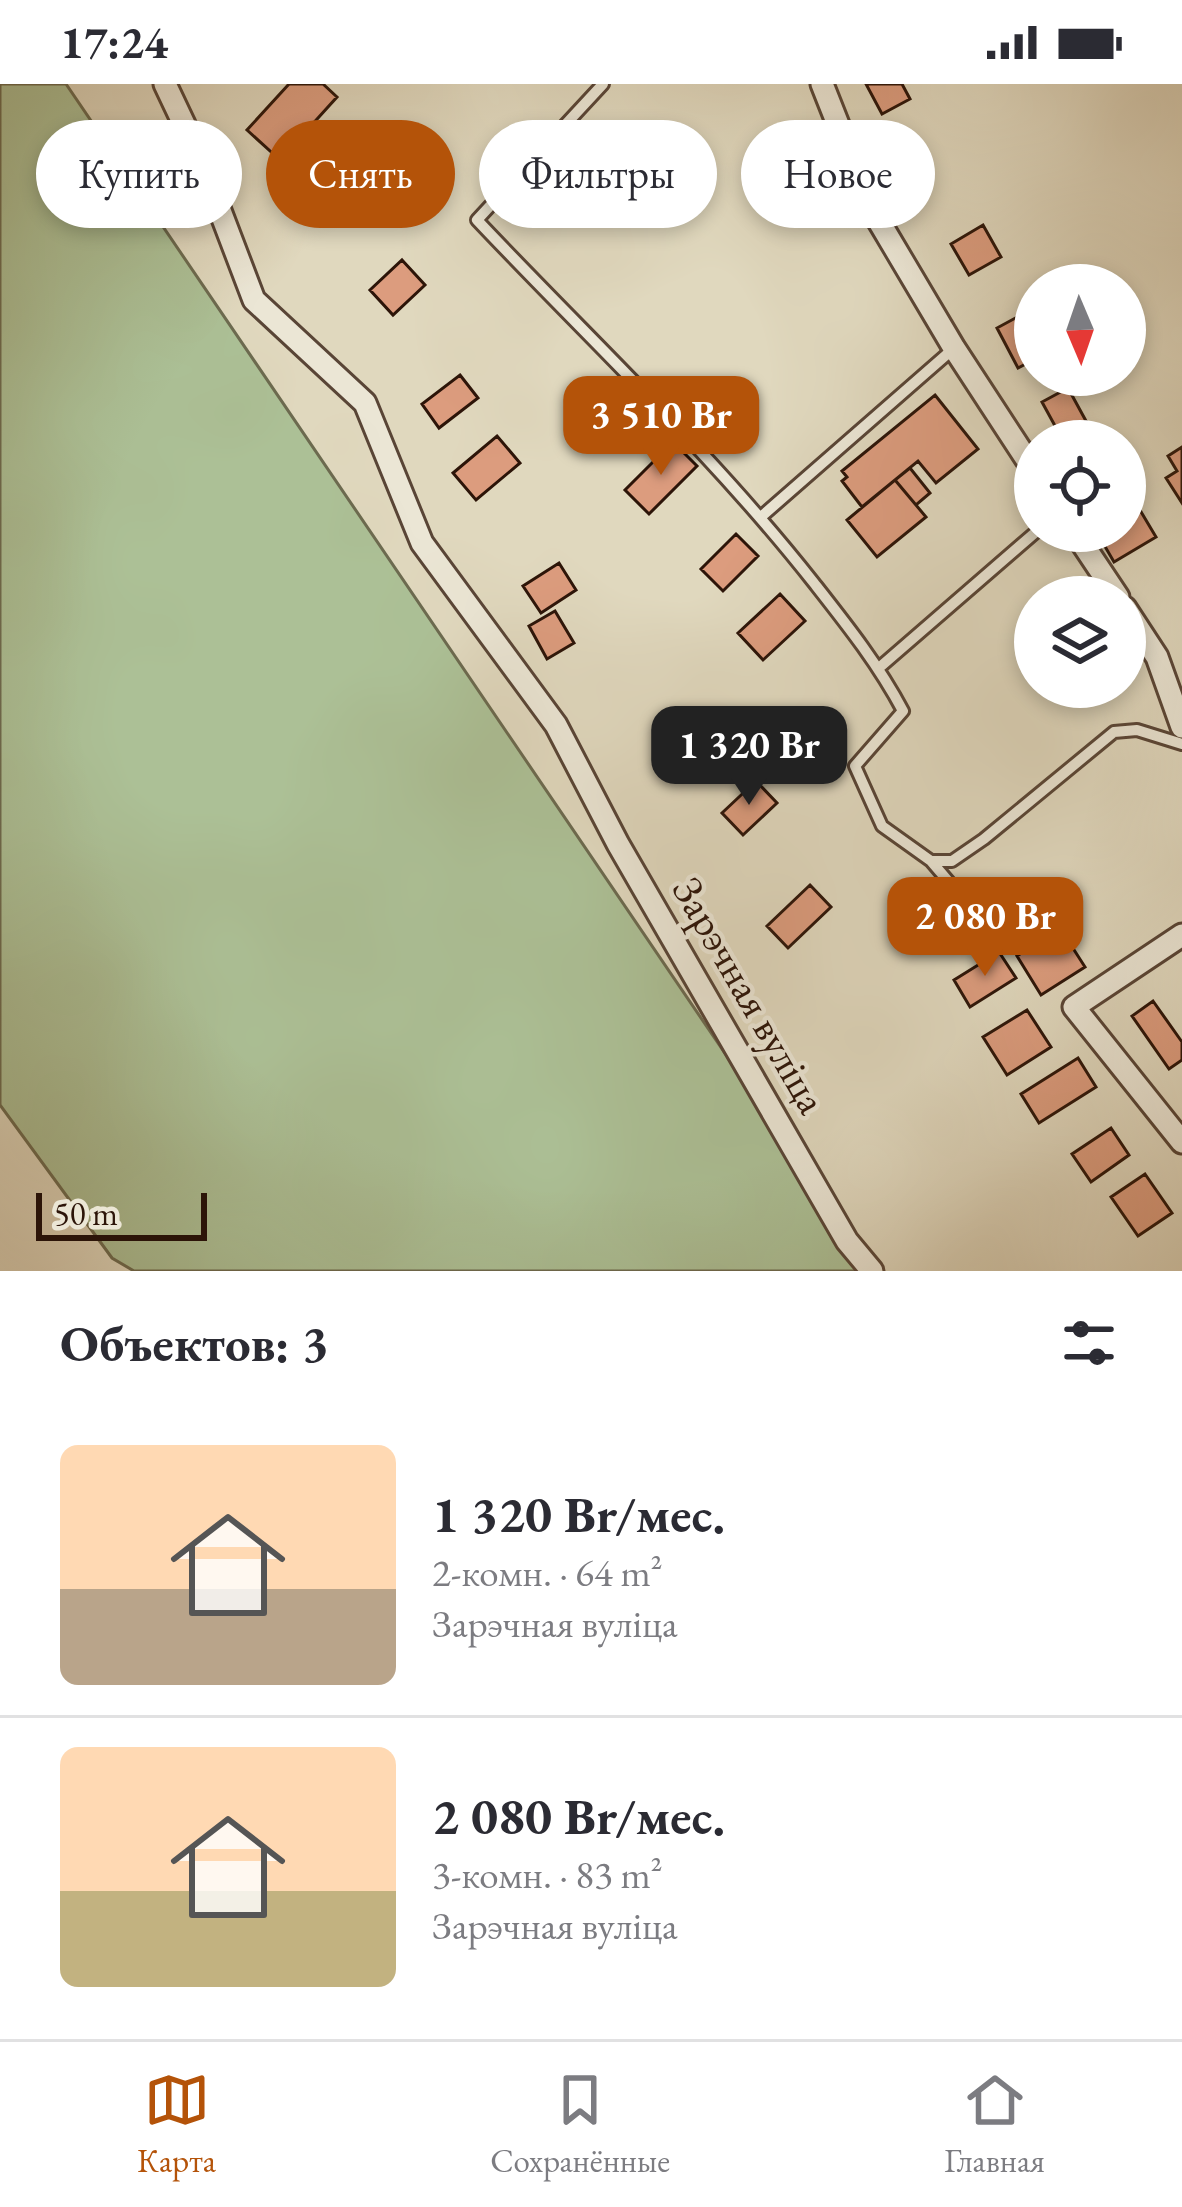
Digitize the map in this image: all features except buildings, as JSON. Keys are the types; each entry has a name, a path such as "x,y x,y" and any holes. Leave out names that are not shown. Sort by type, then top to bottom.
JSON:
{"street":[{"name":"Зарэчная вуліца","path":"165,84 200,158 254,300 365,403 422,543 556,725 618,844 847,1241 872,1271"},
{"path":"823,84 871,208 1014,440"},
{"path":"1146,640 1157,657 1182,727"},
{"path":"1182,934 1075,1007 1182,1142"}],"lane":[{"path":"603,84 477,220 647,390 762,516 880,668 903,711 855,766 882,826 931,860 978,916"},
{"path":"762,516 954,348"},
{"path":"880,668 1014,551"},
{"path":"931,860 952,861 985,839 1114,732 1137,730 1182,744"}],"green space":[{"path":"0,84 66,84 90,120 36,120 36,228 164,228 873,1271 134,1271 112,1258 0,1105"}]}
